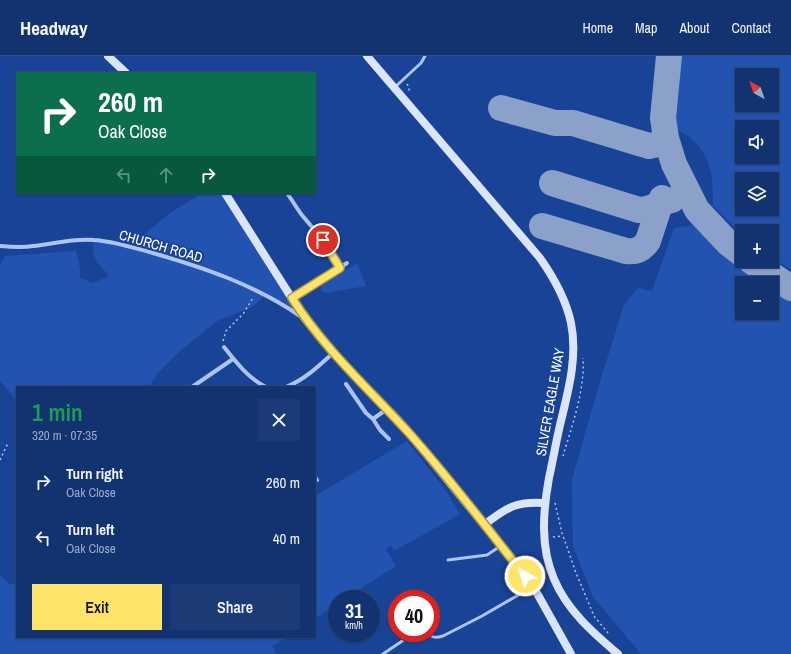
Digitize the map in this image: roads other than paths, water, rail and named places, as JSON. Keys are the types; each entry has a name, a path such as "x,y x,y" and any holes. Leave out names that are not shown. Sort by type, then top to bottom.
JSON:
{"street":[{"path":"108,56 125,72"},
{"name":"SILVER EAGLE WAY","path":"367,56 540,258 563,298 568,310 573,345 571,370 544,503 545,549 553,578 568,604 578,617 618,654"},
{"path":"226,194 305,319 333,353 387,409 443,473 484,524 533,586 571,654"},
{"path":"288,194 301,214 323,240 340,268"},
{"name":"CHURCH ROAD","path":"0,246 32,247 69,241 94,240 129,246 185,262 228,277 281,303 305,319"},
{"path":"292,298 347,264"},
{"path":"224,347 233,359 264,386"},
{"path":"288,386 304,378 320,366 333,353"},
{"path":"193,386 233,359"},
{"path":"346,384 366,413 373,419 380,430 389,439"},
{"path":"373,419 387,409"},
{"path":"484,524 512,506 523,503 544,503"}],"lane":[{"path":"394,88 420,63 425,56"},
{"path":"448,560 487,555 501,546"},
{"path":"440,637 482,616 533,586"},
{"path":"383,654 401,642"}]}
